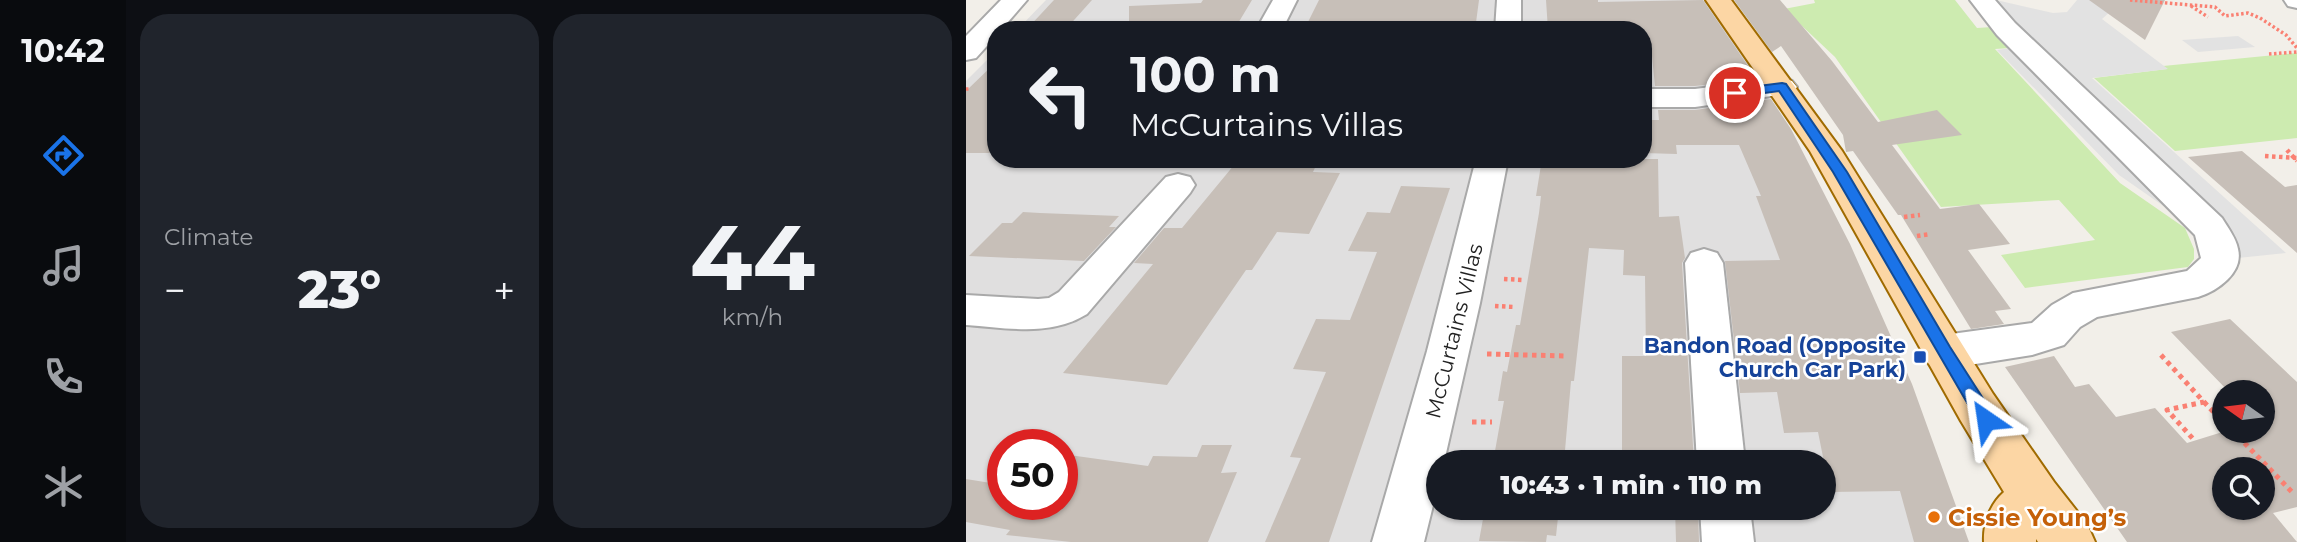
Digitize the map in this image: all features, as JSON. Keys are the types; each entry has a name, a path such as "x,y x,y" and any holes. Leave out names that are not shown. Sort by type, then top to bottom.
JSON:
{"main road":[{"path":"1718,0 1840,172 1944,352 2035,499 2069,542"},
{"path":"2010,542 2010,523 2014,513 2035,499"}],"street":[{"path":"995,21 1015,0"},
{"path":"1274,21 1285,0"},
{"path":"1508,21 1509,0"},
{"path":"1944,352 2032,339 2049,334 2066,316 2087,304 2198,283 2213,273 2221,255 2219,243 2208,227 2006,29 1982,0"},
{"path":"966,51 987,29"},
{"path":"1652,98 1688,99 1782,87"},
{"name":"McCurtains Villas","path":"1398,542 1440,389 1476,241 1490,168"},
{"path":"966,310 1038,315 1058,312 1073,303 1178,185"},
{"path":"1704,263 1720,450"},
{"path":"1726,520 1728,542"}],"path":[{"path":"2130,0 2215,7 2225,16 2248,13 2286,35 2297,50 2269,54"},
{"path":"2189,5 2208,17"},
{"path":"2287,150 2296,159"},
{"path":"2265,156 2296,159"},
{"path":"1895,218 1920,215"},
{"path":"1485,354 1567,356"},
{"path":"2161,355 2212,410"},
{"path":"2195,441 2167,410 2204,402"},
{"path":"2245,443 2292,492"}],"shaded area":[{"path":"1046,0 1706,0 1757,74 1796,152 1950,542 966,542 966,81 987,60 987,168 1652,168 1652,21 1026,21"},
{"path":"1972,0 1996,0 2053,13 2067,12 2077,0 2123,0 2102,19 2168,69 2092,78 2286,253 2238,258 2119,175 1997,50 2012,48"},
{"path":"2238,36 2255,47 2198,52 2182,40"}],"green space":[{"path":"1814,0 1955,0 1977,28 1992,27 2010,48 1995,49 2120,183 2185,228 2194,249 2194,259 2188,267 2025,288 2001,255 2095,240 2059,200 1941,207 1835,57 1784,9 1815,3"},
{"path":"2297,53 2297,138 2175,151 2094,78 2167,69 2163,66"}],"building":[{"path":"1054,0 1092,0 1073,21 1034,21"},
{"path":"1203,0 1252,0 1239,21 1129,21 1129,6 1201,3"},
{"path":"1319,0 1479,0 1476,21 1308,21"},
{"path":"1546,0 1703,0 1757,79 1695,86 1655,86 1652,21 1547,21"},
{"path":"1734,0 1780,0 1832,61 1878,122 1937,110 1962,135 1892,145 1940,209 1979,204 2010,244 1968,250 2011,309 1995,311 2004,324 1971,329 1901,215 1898,215 1853,151 1846,152 1843,135 1781,46 1772,52"},
{"path":"2089,0 2165,0 2145,40"},
{"path":"987,71 987,153 966,153 966,91"},
{"path":"1771,99 1791,129 1850,244 1912,384 1969,542 1914,542 1900,491 1836,492 1836,450 1822,450 1818,432 1784,433 1777,392 1740,393 1725,261 1780,260 1756,196 1761,196 1739,145 1676,145 1677,154 1652,153 1652,120 1659,120 1658,110 1695,110"},
{"path":"2242,151 2285,187 2297,185 2297,253 2188,157"},
{"path":"1652,159 1658,159 1659,217 1679,216 1685,258 1682,263 1693,450 1622,450 1622,356 1646,356 1645,276 1623,275 1624,250 1589,248 1574,381 1571,381 1565,450 1495,450 1504,401 1498,401 1503,371 1507,372 1516,325 1520,325 1541,196 1536,196 1541,168 1652,168"},
{"path":"1232,168 1315,168 1313,172 1340,173 1309,234 1277,232 1252,270 1246,270 1167,385 1063,373 1153,264 1134,263 1164,228 1182,228"},
{"path":"1401,186 1450,188 1329,542 1265,542 1301,458 1290,457 1326,372 1293,369 1316,319 1350,320 1377,252 1348,251 1367,212 1390,213"},
{"path":"1023,212 1119,216 1109,227 1116,227 1084,261 969,256 1002,223 1012,223"},
{"path":"2230,319 2297,382 2297,507 2275,512 2275,457 2212,457 2212,520 2275,520 2275,515 2297,542 2127,542 2005,367 2054,356 2075,387 2089,384 2116,417 2155,408 2187,443 2212,435 2212,443 2275,443 2275,380 2217,380 2171,332"},
{"path":"1202,445 1232,445 1221,473 1237,472 1208,542 1071,542 1006,535 1010,530 966,522 966,479 987,482 987,520 1078,520 1078,456 1148,466 1153,456 1197,457"},
{"path":"1483,520 1558,520 1556,536 1547,535 1546,542 1479,541"},
{"path":"1675,520 1698,520 1699,542 1676,542"}],"place":[{"name":"Bandon Road (Opposite Church Car Park)","path":"1920,357"},
{"name":"Cissie Young’s","path":"1934,517"}],"route":[{"path":"1735,93 1782,87 1840,172 1986,420"}]}
